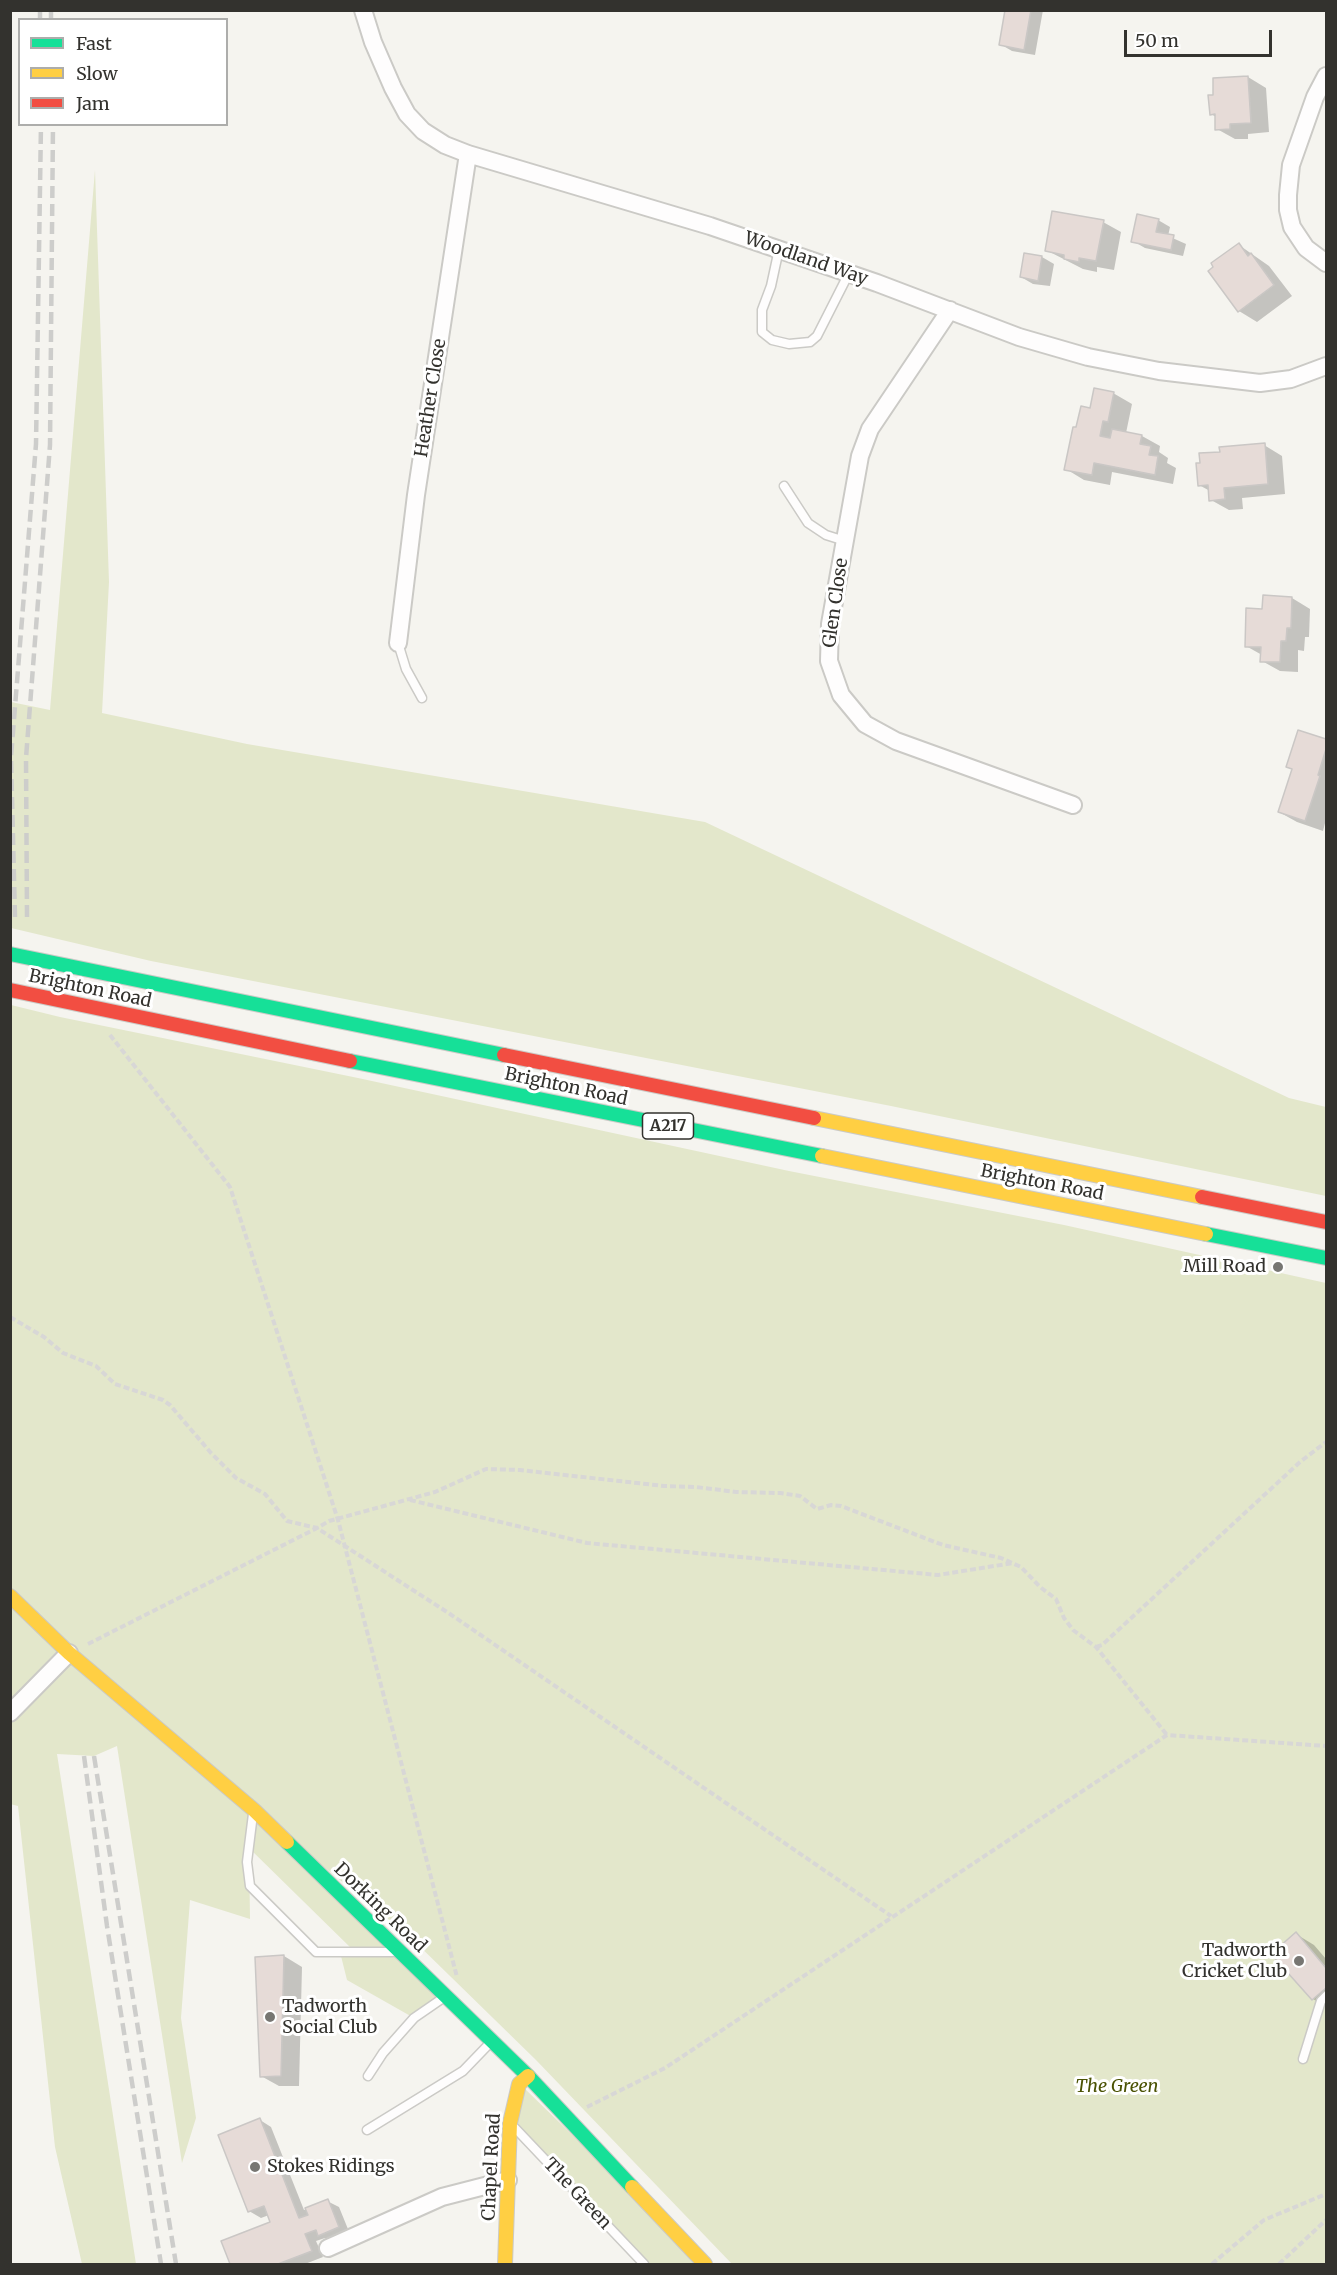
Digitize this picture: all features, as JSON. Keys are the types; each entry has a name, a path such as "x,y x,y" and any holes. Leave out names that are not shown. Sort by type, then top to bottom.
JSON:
{"main road":[{"name":"Brighton Road","path":"10,954 1326,1222"},
{"name":"Brighton Road","path":"10,990 639,1121 1326,1258"},
{"name":"Dorking Road","path":"10,1596 69,1653 254,1810 528,2076 705,2265"},
{"name":"Chapel Road","path":"505,2265 510,2123 519,2084 528,2076"}],"street":[{"name":"Woodland Way","path":"363,10 389,79 407,114 423,131 445,145 468,154 710,226 849,273 1019,337 1088,357 1159,371 1260,383 1291,379 1326,366"},
{"path":"1326,76 1315,97 1292,165 1288,202 1292,226 1306,248 1326,264"},
{"name":"Heather Close","path":"398,643 416,495 468,154"},
{"name":"Glen Close","path":"950,310 870,429 860,456 830,624 829,661 841,695 865,724 896,741 1073,805"},
{"path":"10,1713 69,1653"},
{"path":"328,2248 442,2197 508,2180"}],"lane":[{"path":"779,249 771,286 762,310 762,332 771,340 789,344 810,342 817,336 849,273"},
{"path":"784,486 808,523 826,535 845,541"},
{"path":"398,643 406,669 422,698"},
{"path":"254,1810 247,1862 250,1886 316,1952 399,1952"},
{"path":"368,2076 383,2053 414,2018 446,1996"},
{"path":"1303,2059 1321,2001 1326,1996"},
{"path":"368,2130 463,2071 492,2041"},
{"name":"The Green","path":"510,2123 644,2265"}],"path":[{"path":"109,1034 230,1187 338,1520 458,1982"},
{"path":"10,1317 44,1337 63,1353 96,1366 114,1384 162,1400 170,1405 236,1478 265,1494 287,1521 317,1528 460,1620 891,1916"},
{"path":"1096,1647 1102,1645 1300,1462 1326,1442"},
{"path":"69,1653 329,1521 435,1492 486,1468 736,1492 780,1492 800,1496 817,1509 831,1505 841,1506 943,1545 1014,1563 1056,1599 1073,1629 1096,1647 1167,1735"},
{"path":"409,1500 587,1543 938,1575 1014,1563"},
{"path":"567,2116 665,2068 1167,1735 1326,1746"},
{"path":"1212,2265 1264,2220 1326,2194"},
{"path":"1280,2265 1326,2220"}],"green space":[{"path":"95,170 109,582 102,713 247,744 705,822 1289,1098 1326,1107 1326,1196 891,1106 151,961 11,928 11,702 50,710"},
{"path":"11,1005 789,1171 1064,1225 1326,1283 1326,2264 732,2264 536,2060 408,1935 261,1816 446,1996 414,2018 347,1980 340,1952 354,1951 249,1848 250,1919 190,1900 181,2018 196,2118 182,2163 117,1746 94,1756 57,1754 136,2264 82,2264 55,2147 18,1806 10,1804 11,1722 60,1664 11,1713"},
{"path":"522,2086 705,2264 644,2264 510,2123"}],"building":[{"path":"1005,10 1031,10 1024,50 999,45"},
{"path":"1248,76 1251,123 1230,124 1230,129 1215,130 1215,114 1210,115 1208,95 1213,95 1213,78"},
{"path":"1052,211 1104,220 1096,261 1079,258 1079,262 1064,259 1064,255 1045,251"},
{"path":"1137,214 1159,219 1156,232 1174,235 1171,250 1131,242"},
{"path":"1239,243 1248,256 1251,253 1274,285 1238,312 1208,271 1213,267 1211,263"},
{"path":"1024,253 1042,256 1038,281 1020,277"},
{"path":"1094,388 1114,392 1108,422 1103,421 1100,436 1110,438 1112,429 1142,435 1140,444 1151,446 1149,455 1158,456 1155,475 1094,463 1092,475 1064,470 1073,427 1076,427 1081,406 1090,408"},
{"path":"1265,443 1268,484 1224,488 1225,499 1209,501 1208,485 1198,486 1196,463 1200,463 1199,453 1220,452 1219,447"},
{"path":"1263,595 1292,597 1291,628 1287,628 1286,641 1281,641 1280,662 1260,662 1261,647 1245,647 1246,608 1262,609"},
{"path":"1298,730 1326,739 1326,749 1318,775 1320,776 1305,821 1278,812 1292,769 1286,767"},
{"name":"Tadworth Cricket Club","path":"1296,1932 1326,1968 1326,1988 1312,2000 1271,1954"},
{"name":"Tadworth Social Club","path":"284,1955 281,2076 260,2077 255,1957"},
{"name":"Stokes Ridings","path":"260,2118 299,2218 308,2215 305,2208 328,2199 339,2227 318,2236 316,2230 305,2234 312,2251 278,2264 230,2264 221,2241 270,2222 264,2206 248,2212 218,2135"}],"railway":[{"path":"40,10 40,18"},
{"path":"51,10 51,18"},
{"path":"15,917 11,757 36,444 41,126"},
{"path":"27,917 26,758 50,445 53,126"},
{"path":"84,1756 107,1926 161,2264"},
{"path":"94,1756 176,2264"}],"traffic: fast":[{"path":"10,954 504,1055"},
{"path":"350,1061 822,1156"},
{"path":"1206,1234 1326,1258"},
{"path":"287,1842 528,2076 632,2187"}],"traffic: slow":[{"path":"814,1118 1202,1197"},
{"path":"822,1156 1206,1234"},
{"path":"10,1596 69,1653 254,1810 287,1842"},
{"path":"505,2264 510,2123 519,2084 528,2076"},
{"path":"632,2187 705,2264"}],"traffic: jam":[{"path":"10,990 350,1061"},
{"path":"504,1055 814,1118"},
{"path":"1202,1197 1326,1222"}],"place":[{"name":"Mill Road","path":"1278,1267"},
{"name":"Tadworth Cricket Club","path":"1299,1961"},
{"name":"Tadworth Social Club","path":"270,2017"},
{"name":"Stokes Ridings","path":"255,2167"}]}
